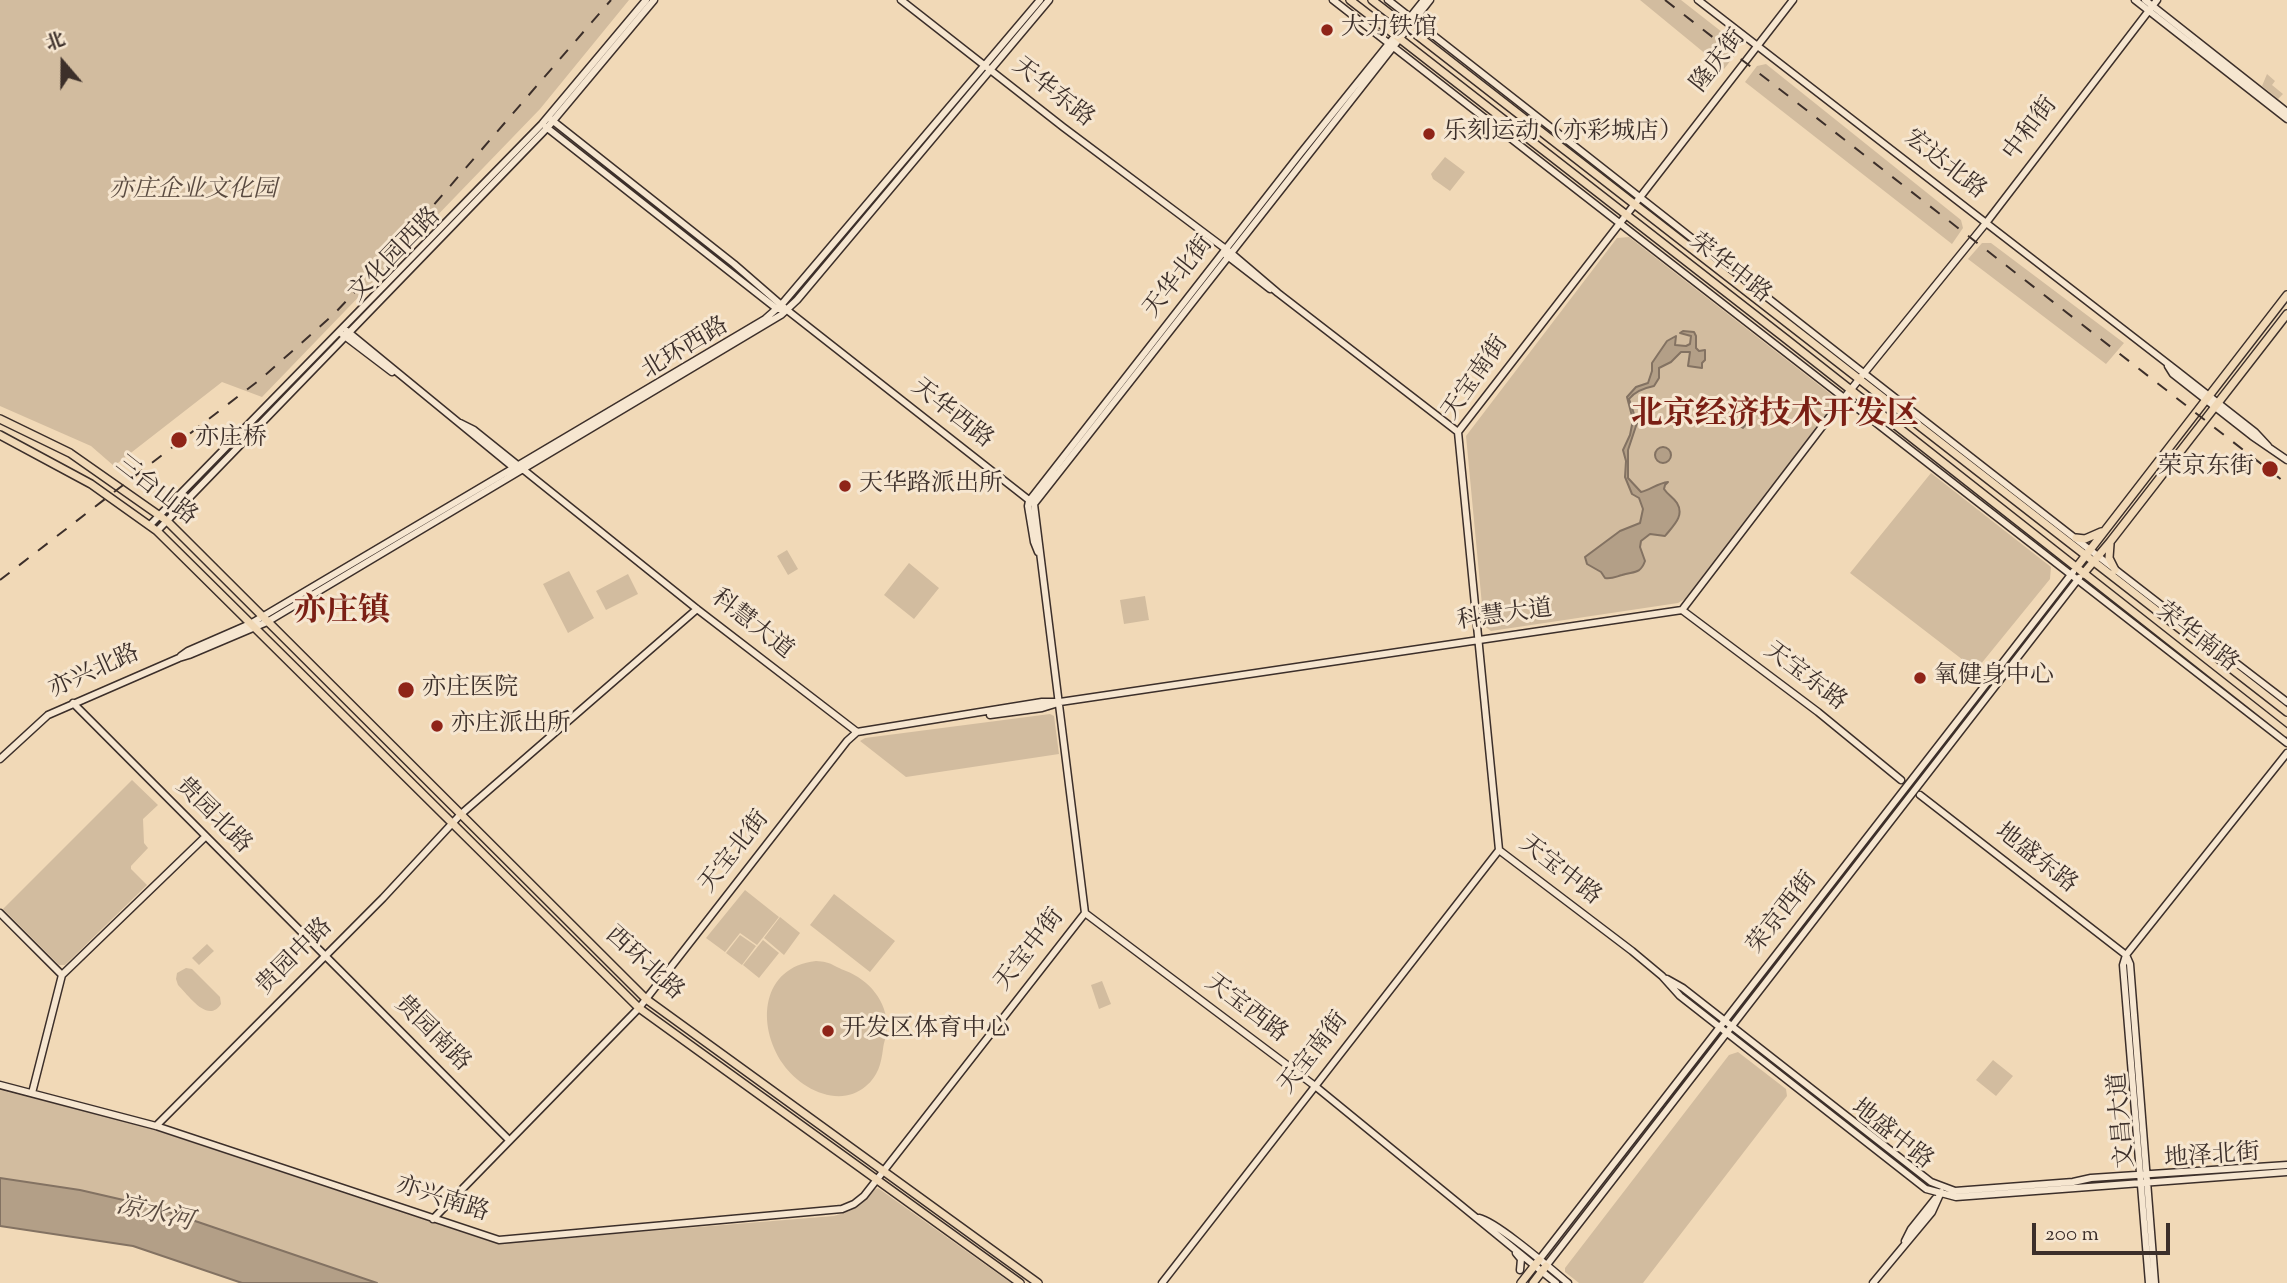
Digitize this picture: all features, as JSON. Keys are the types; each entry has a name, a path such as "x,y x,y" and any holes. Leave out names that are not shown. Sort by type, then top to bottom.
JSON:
{"main road":[{"name":"荣华中路","path":"1350,0 1786,339 2007,515 2080,577"},
{"name":"荣华中路","path":"1371,0 1862,377 1930,436 2087,552"},
{"path":"2073,571 2287,295"},
{"path":"2080,577 2287,314"},
{"name":"三台山路","path":"0,419 70,453 163,518 265,620"},
{"name":"三台山路","path":"0,435 91,484 153,528 253,626"},
{"path":"21,446 38,447 40,444 37,435"},
{"path":"2076,538 2085,539 2101,532"},
{"path":"2110,542 2109,558 2115,570"},
{"name":"荣华南路","path":"2087,552 2165,619 2287,712"},
{"name":"荣华南路","path":"2080,577 2287,733"},
{"name":"西环北路","path":"265,620 646,999 1038,1283"},
{"name":"西环北路","path":"253,626 639,1007 1020,1283"},
{"name":"荣京西街","path":"1521,1283 1537,1263"},
{"name":"荣京西街","path":"1533,1283 1545,1268"}],"street":[{"name":"文化园西路","path":"551,119 646,0"},
{"name":"文化园西路","path":"153,528 551,119 654,0"},
{"name":"天华东路","path":"901,0 1181,216 1191,228 1267,282 1458,432"},
{"name":"北环西路","path":"987,68 1040,0"},
{"name":"北环西路","path":"253,626 782,307 987,68 1049,0"},
{"path":"1333,0 2018,533 2073,571"},
{"path":"1339,0 1343,8"},
{"path":"1388,0 1691,236 1862,377 1919,417 2076,538 2087,552"},
{"path":"1412,19 1424,0"},
{"path":"1412,19 1430,0"},
{"name":"宏达北路","path":"1698,0 2165,362 2252,436 2287,460"},
{"name":"隆庆街","path":"1625,214 1793,0"},
{"path":"2135,0 2152,5 2287,119"},
{"path":"2145,0 2287,112"},
{"name":"中和街","path":"1850,390 1986,223 2152,5"},
{"name":"天华北街","path":"1032,503 1412,19"},
{"path":"1466,61 1474,80"},
{"name":"天华西路","path":"551,119 782,307"},
{"name":"天华西路","path":"544,126 782,307 1032,503"},
{"path":"1560,163 1569,184"},
{"name":"天宝南街","path":"1478,641 1458,432 1625,214"},
{"path":"1691,236 1701,255"},
{"name":"科慧大道","path":"344,332 460,423 474,430 518,468 857,732 1042,702 1060,702 1682,610"},
{"path":"1786,339 1798,363"},
{"path":"1682,610 1850,390"},
{"path":"1919,417 1930,436"},
{"path":"1032,503 1040,542 1039,554 1060,702"},
{"path":"2007,515 2018,533"},
{"path":"2095,559 2115,570 2287,702"},
{"name":"荣京西街","path":"1537,1263 2073,571"},
{"path":"2080,577 2287,743"},
{"name":"荣京西街","path":"1545,1268 2080,577"},
{"path":"2155,601 2165,619"},
{"name":"贵园中路","path":"156,1126 326,956 460,815 697,609"},
{"name":"天宝东路","path":"1682,610 1818,712 1901,780"},
{"name":"亦兴北路","path":"0,760 48,715 179,658 188,651 253,626"},
{"name":"天宝中路","path":"1478,641 1499,850 1662,976 1684,988 1723,1024"},
{"path":"2232,691 2242,708"},
{"name":"天宝中街","path":"875,1180 1086,913 1060,702"},
{"name":"贵园北路","path":"73,703 205,838 326,956"},
{"name":"天宝北街","path":"433,1219 646,999 847,741 857,732"},
{"path":"2126,955 2287,753"},
{"name":"地盛东路","path":"1920,795 2126,955"},
{"path":"32,1093 62,975 205,838"},
{"name":"天宝南街","path":"1162,1283 1499,850"},
{"path":"0,913 62,975"},
{"name":"天宝西路","path":"1086,913 1315,1086 1479,1218 1485,1226 1537,1263"},
{"name":"文昌大道","path":"2126,955 2130,964 2148,1283"},
{"name":"贵园南路","path":"326,956 509,1140"},
{"name":"地盛中路","path":"1723,1024 1926,1189 1942,1190 1956,1197 2144,1179"},
{"name":"亦兴南路","path":"0,1085 156,1126 499,1240 842,1209 864,1196 875,1180"},
{"name":"地泽北街","path":"2144,1179 2287,1164"},
{"name":"地泽北街","path":"2144,1179 2287,1172"},
{"name":"文昌大道","path":"2144,1179 2155,1283"},
{"path":"1873,1283 1942,1190"},
{"name":"天宝西路","path":"1479,1218 1502,1231 1537,1263"},
{"path":"1503,1240 1521,1259 1520,1270"},
{"path":"1537,1263 1569,1283"},
{"path":"1545,1268 1556,1283"}],"green space":[{"name":"亦庄企业文化园","path":"0,0 629,0 540,109 262,397 222,382 114,466 91,446 0,406"},
{"path":"1640,0 1681,0 1736,43 1738,51 1724,69"},
{"path":"1766,64 1961,220 1963,228 1952,244 1745,82 1757,66"},
{"path":"2267,74 2275,81 2272,85 2283,94 2278,99 2262,86"},
{"path":"1445,157 1465,172 1450,191 1433,179 1431,174"},
{"path":"1629,237 1833,396 1836,405 1685,599 1678,603 1491,631 1484,626 1466,436 1617,238"},
{"path":"1982,243 1991,243 2124,343 2106,364 1968,259"},
{"path":"1931,473 2051,567 2050,579 1976,670 1850,573"},
{"path":"787,550 798,569 788,575 777,556"},
{"path":"909,563 939,588 914,619 884,595"},
{"path":"569,571 594,618 568,633 543,584"},
{"path":"628,574 638,594 606,610 596,591"},
{"path":"1145,596 1149,620 1124,624 1120,600"},
{"path":"1050,714 1054,716 1059,754 906,777 860,741 865,738"},
{"path":"132,780 158,805 143,819 144,843 148,848 131,866 147,885 65,965 59,965 3,909"},
{"path":"745,890 779,917 757,945 740,933 725,952 706,938"},
{"path":"834,894 895,941 870,972 810,925"},
{"path":"780,917 800,933 784,955 764,938"},
{"path":"740,935 756,946 742,965 726,953"},
{"path":"763,940 779,953 759,978 743,965"},
{"path":"207,944 214,951 199,965 192,958"},
{"name":"开发区体育中心","path":"816,961 832,964 862,980 875,993 884,1009 887,1033 881,1060 870,1082 856,1093 833,1096 810,1088 790,1073 774,1049 767,1016 774,986 784,974 798,966"},
{"path":"186,968 192,969 220,997 221,1004 216,1009 205,1010 178,985 177,973"},
{"path":"1102,981 1111,1004 1099,1009 1091,985"},
{"path":"1738,1052 1786,1089 1787,1096 1643,1283 1579,1283 1565,1272 1565,1268 1729,1055"},
{"path":"1993,1060 2013,1076 1996,1096 1976,1080"},
{"path":"0,1090 140,1125 489,1241 503,1243 834,1216 858,1206 878,1188 1011,1283 377,1283 154,1207 80,1190 0,1178"}],"water":[{"path":"1694,332 1696,348 1699,351 1705,350 1702,368 1688,366 1690,352 1681,352 1671,362 1659,368 1659,378 1654,386 1640,390 1629,399 1637,423 1628,450 1628,478 1641,492 1668,482 1664,489 1677,503 1679,517 1665,536 1650,534 1641,541 1640,547 1645,561 1641,569 1605,578 1601,572 1587,564 1585,557 1620,531 1640,523 1643,509 1639,498 1632,494 1625,477 1626,461 1623,450 1633,420 1627,397 1636,387 1648,383 1652,363 1667,341 1676,336 1675,345 1690,344 1691,336 1680,333"},
{"path":"1754,402 1760,406 1743,428 1737,424"},
{"path":"1660,447 1666,447 1671,455 1669,461 1660,463 1655,458 1655,452"},
{"name":"凉水河","path":"0,1178 80,1190 154,1207 377,1283 242,1283 133,1246 0,1226"}],"railway":[{"path":"0,580 262,378 334,314 400,244 611,0"},
{"path":"1665,0 2287,484"}],"place":[{"name":"大力铁馆","path":"1327,30"},
{"name":"乐刻运动（亦彩城店）","path":"1429,134"},
{"name":"亦庄桥","path":"179,440"},
{"name":"荣京东街","path":"2270,469"},
{"name":"天华路派出所","path":"845,486"},
{"name":"氧健身中心","path":"1920,678"},
{"name":"亦庄医院","path":"406,690"},
{"name":"亦庄派出所","path":"437,726"},
{"name":"开发区体育中心","path":"828,1031"}],"district":[{"name":"北京经济技术开发区","path":"1775,418"},
{"name":"亦庄镇","path":"342,615"}]}
